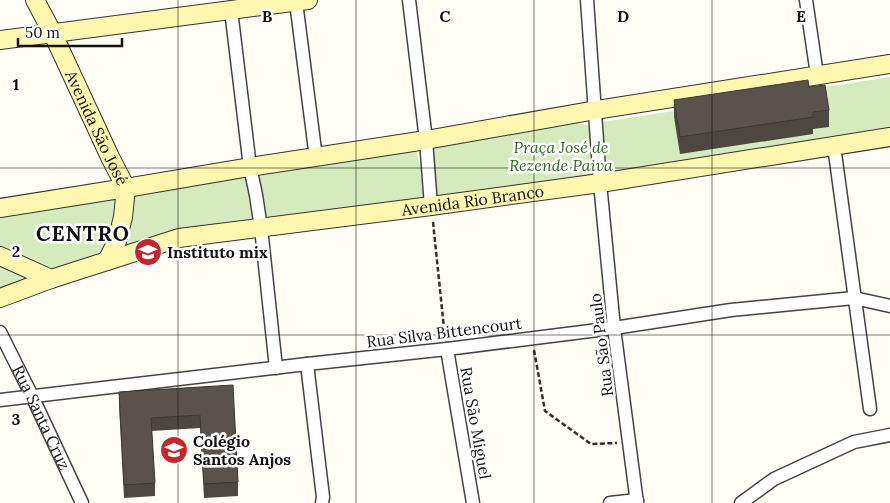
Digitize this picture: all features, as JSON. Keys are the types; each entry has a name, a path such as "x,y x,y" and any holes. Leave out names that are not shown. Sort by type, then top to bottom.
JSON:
{"main road":[{"name":"Avenida São José","path":"35,0 126,188 123,217 117,241 107,261"},
{"path":"0,40 302,1"},
{"path":"0,208 426,140 596,110 890,64"},
{"name":"Avenida Rio Branco","path":"0,298 51,279 180,238 600,182 890,137"},
{"path":"0,256 51,279"}],"street":[{"path":"409,0 426,140 431,206"},
{"path":"587,0 596,110"},
{"path":"806,0 817,75"},
{"path":"302,1 316,158"},
{"path":"231,10 250,167 261,228 276,368"},
{"name":"Rua São Paulo","path":"596,110 600,182 614,328 637,501"},
{"path":"834,146 870,409"},
{"name":"Rua Silva Bittencourt","path":"0,400 447,349 614,328 731,310 854,298 890,306"},
{"name":"Rua Santa Cruz","path":"0,332 82,503"},
{"name":"Rua São Miguel","path":"447,349 473,503"},
{"path":"307,364 323,497 322,503"},
{"path":"741,503 774,479 854,442 890,435"},
{"path":"610,503 637,501"}],"path":[{"path":"431,206 447,349"},
{"path":"533,338 545,411 591,444 629,442"}],"green space":[{"path":"890,77 890,132 605,173 603,122"},
{"name":"Praça José de Rezende Paiva","path":"577,123 591,126 594,179 434,202 429,153 439,144"},
{"path":"416,149 421,170 424,204 123,253 126,195"},
{"path":"117,196 119,210 107,257 0,295 0,215"}],"building":[{"path":"808,80 809,87 825,85 829,110 813,112 813,117 680,137 674,100"},
{"path":"233,385 238,482 204,484 200,415 151,418 155,483 124,485 119,392"}],"place":[{"name":"Instituto mix","path":"148,252"},
{"name":"Colégio Santos Anjos","path":"174,450"}],"district":[{"name":"CENTRO","path":"83,234"}]}
